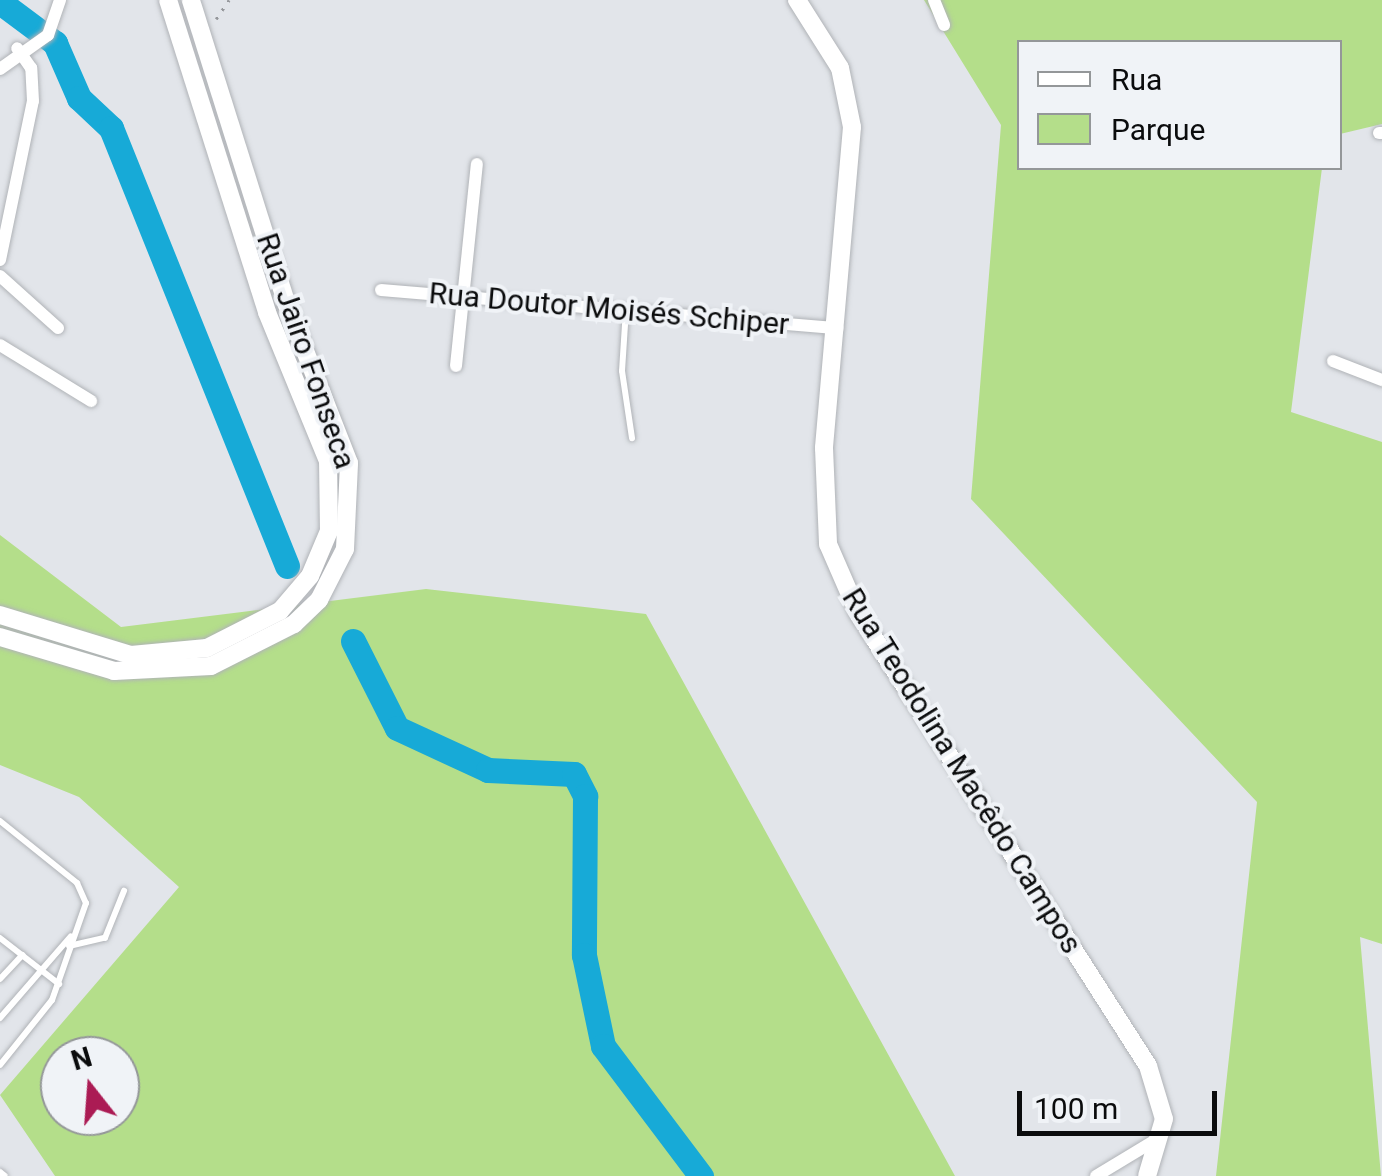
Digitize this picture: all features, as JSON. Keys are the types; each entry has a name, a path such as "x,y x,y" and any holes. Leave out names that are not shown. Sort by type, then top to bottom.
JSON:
{"main road":[{"name":"Rua Jairo Fonseca","path":"0,616 131,655 208,648 280,611 310,576 329,530 328,461 267,312 168,0"},
{"name":"Rua Jairo Fonseca","path":"0,637 93,667 176,674 283,632 320,600 341,564 352,506 349,463 286,306 192,0"},
{"name":"Rua Teodolina Macêdo Campos","path":"797,0 833,52 850,110 822,496 837,569 1144,1058 1162,1102 1161,1136 1147,1176"}],"street":[{"path":"0,69 17,48 48,36 60,0"},
{"path":"934,0 944,25"},
{"path":"0,260 33,101 31,68 17,48"},
{"path":"456,366 460,294 477,164"},
{"path":"0,276 58,328"},
{"name":"Rua Doutor Moisés Schiper","path":"381,290 837,328"},
{"path":"0,345 91,401"},
{"path":"1333,362 1382,380"},
{"path":"1096,1176 1161,1136"}],"lane":[{"path":"626,308 622,371 632,438"},
{"path":"0,821 82,890 76,932 67,945 39,968 0,1018"},
{"path":"67,945 105,938 124,891"},
{"path":"0,938 59,984"},
{"path":"0,1065 59,984 67,945"},
{"path":"0,979 22,955"}],"path":[{"path":"203,29 230,0"}],"green space":[{"path":"924,0 1382,0 1382,124 1342,134 1342,40 1017,40 1017,170 1322,170 1291,412 1382,442 1382,944 1360,937 1381,1176 1216,1176 1257,802 971,499 1001,125"},
{"path":"0,535 121,627 426,589 646,614 955,1176 55,1176 0,1095 40,1049 40,1136 140,1136 140,1036 51,1036 179,887 79,797 0,765"}],"waterway":[{"path":"0,2 55,43 79,98 111,128 287,566"},
{"path":"353,641 397,728 488,770 574,774 585,796 584,955 603,1046 701,1176"}]}
